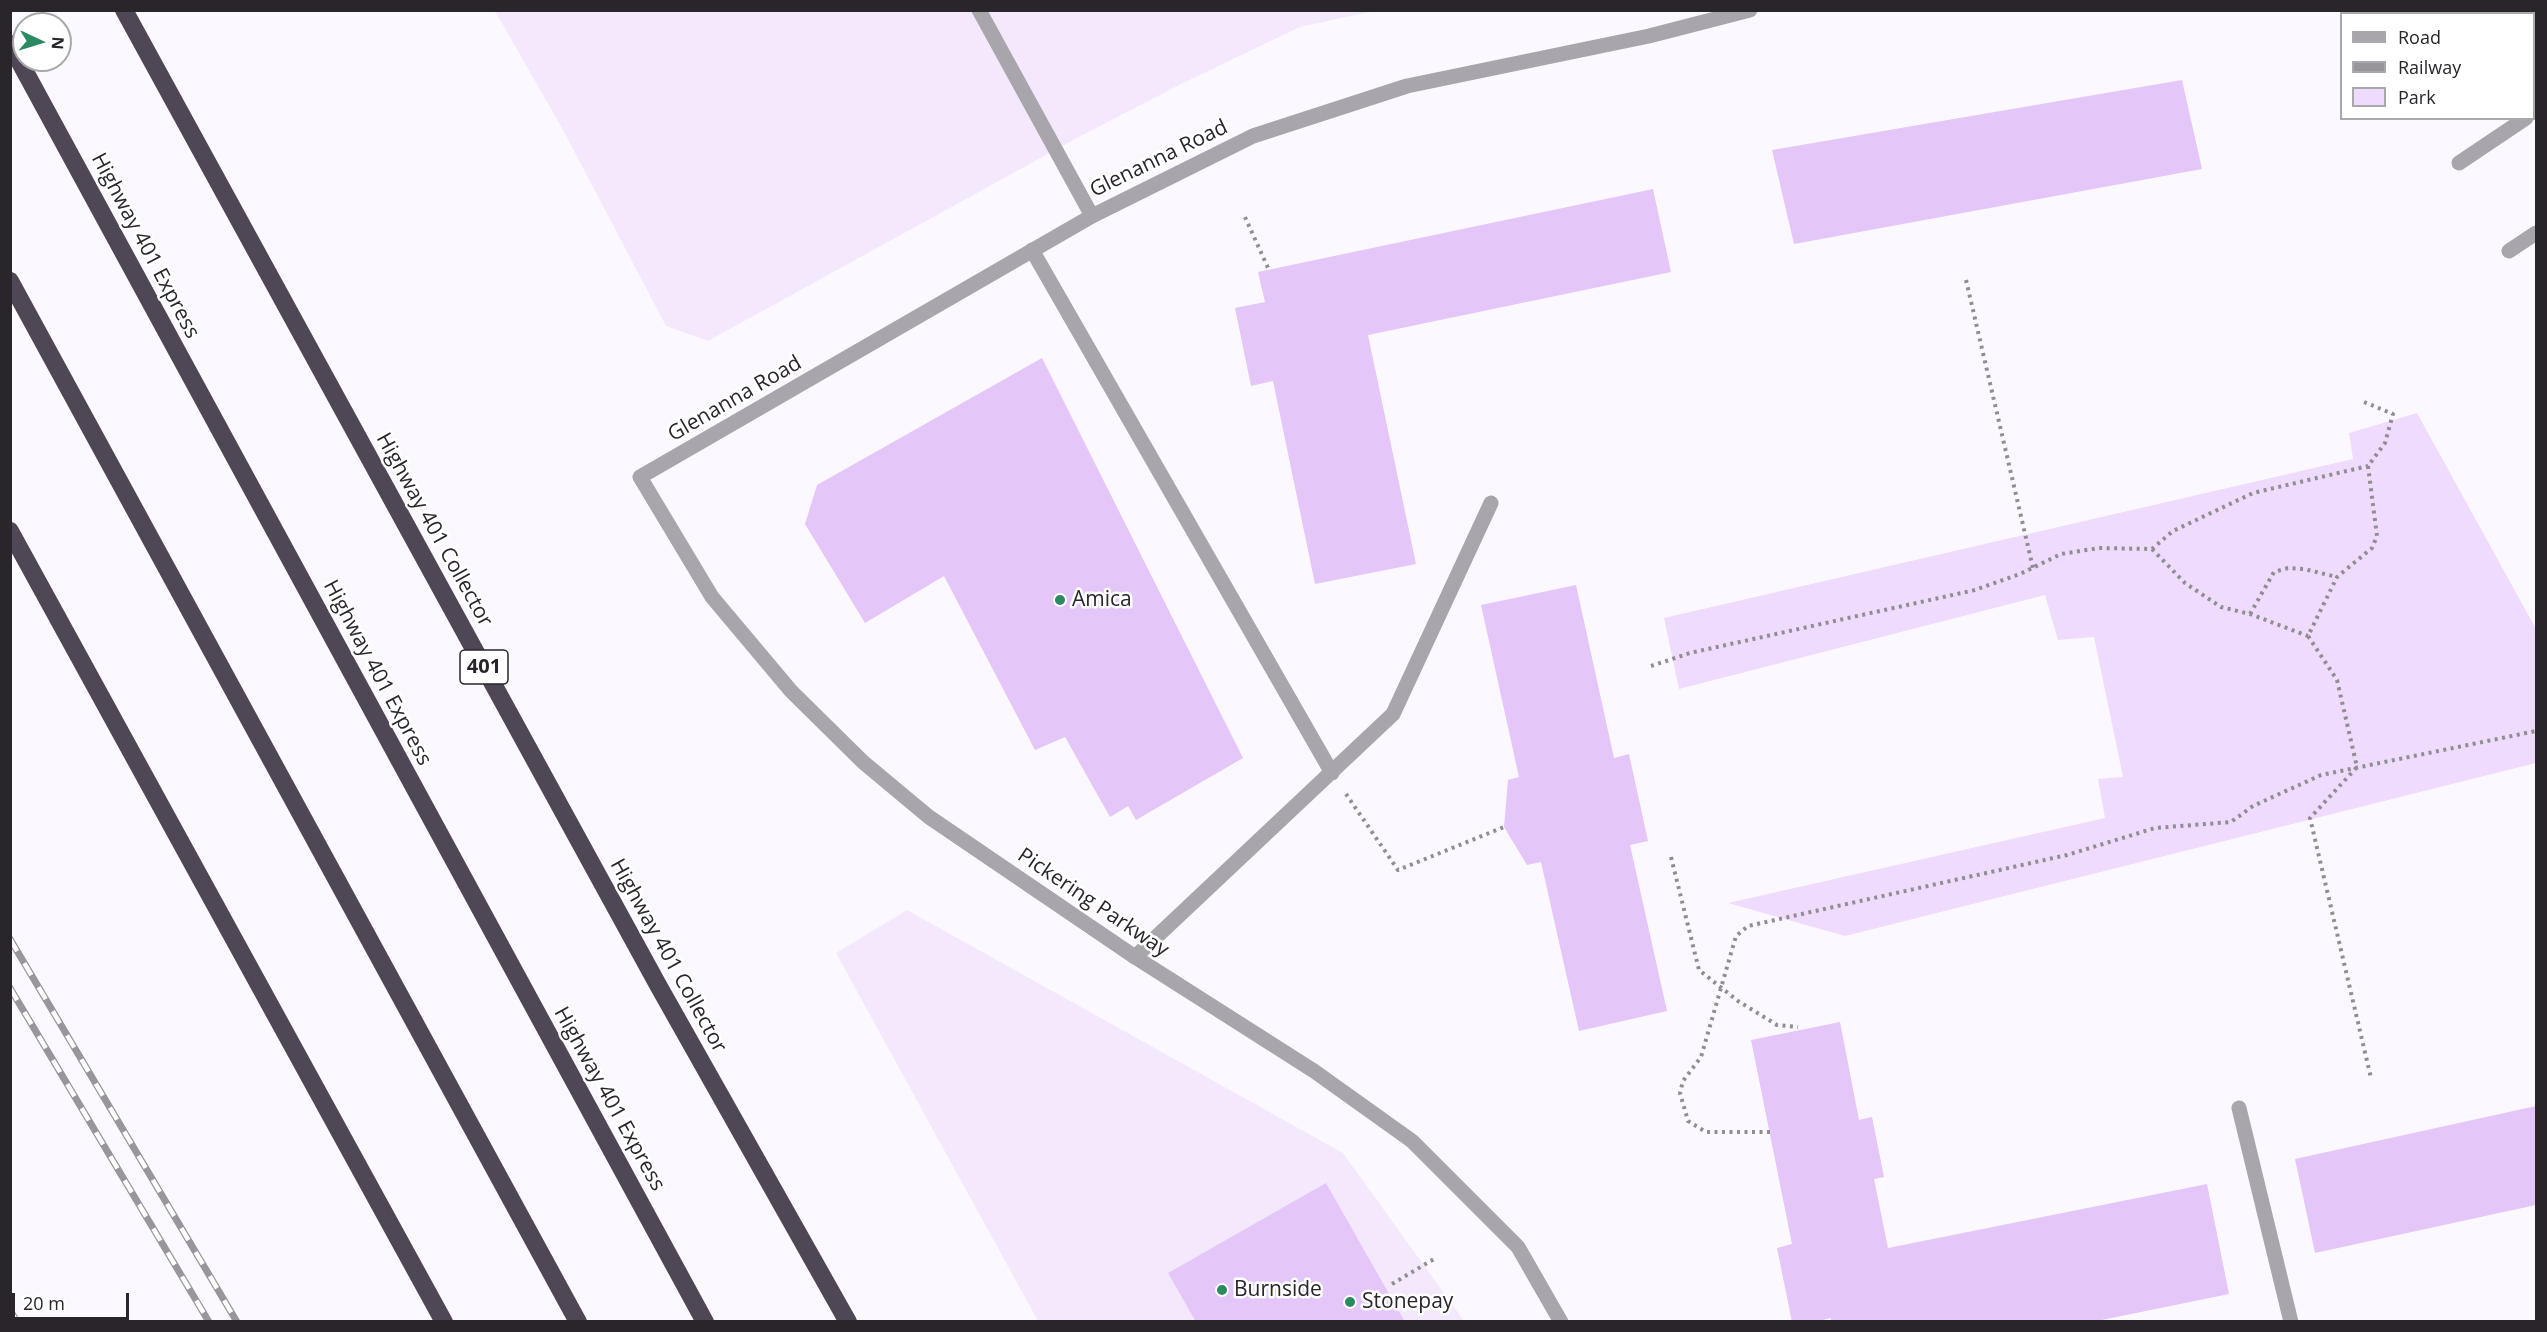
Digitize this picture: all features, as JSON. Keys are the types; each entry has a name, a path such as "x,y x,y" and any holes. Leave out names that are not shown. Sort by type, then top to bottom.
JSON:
{"highway":[{"name":"Highway 401 Collector","path":"124,10 658,985 848,1322"},
{"name":"Highway 401 Express","path":"10,44 705,1322"},
{"path":"10,281 578,1322"},
{"path":"10,531 444,1322"}],"street":[{"path":"979,10 1092,216"},
{"name":"Glenanna Road","path":"640,477 1092,216 1253,136 1407,86 1649,36 1750,10"},
{"path":"2459,163 2523,120"},
{"path":"2509,251 2536,233"},
{"path":"1032,250 1332,773"},
{"name":"Pickering Parkway","path":"640,477 712,597 790,691 863,762 929,817 1134,957 1280,1048 1412,1141 1518,1247 1561,1322"},
{"path":"1134,957 1393,714 1491,503"},
{"path":"2239,1108 2291,1322"}],"path":[{"path":"1245,217 1269,270"},
{"path":"1966,280 2033,568"},
{"path":"1651,666 1690,653 1975,590 2033,568 2061,554 2099,548 2152,549 2173,531 2253,493 2368,466 2385,443 2393,414 2364,402"},
{"path":"2307,636 2337,577 2372,548 2377,536 2368,466"},
{"path":"2152,549 2185,583 2221,607 2250,614 2307,636 2337,680 2357,766"},
{"path":"2250,614 2274,573 2288,568 2304,569 2337,577"},
{"path":"1770,1132 1706,1132 1688,1121 1680,1093 1683,1081 1701,1057 1736,936 1748,926 2067,855 2155,828 2231,822 2253,806 2321,775 2536,731"},
{"path":"2357,766 2310,818 2371,1078"},
{"path":"1332,773 1398,870 1504,828"},
{"path":"1671,857 1699,970 1738,1001 1777,1025 1798,1027"},
{"path":"1392,1284 1434,1259"}],"shaded area":[{"path":"495,11 1374,11 1300,27 1183,83 1075,139 708,341 666,326 562,128"},
{"path":"907,910 1343,1153 1464,1321 1038,1321 836,953"}],"green space":[{"path":"2417,413 2536,629 2536,763 1845,936 1728,903 2105,818 2098,779 2123,777 2094,637 2058,640 2045,595 1679,689 1664,618 2353,459 2349,433"}],"building":[{"path":"2182,80 2202,169 1794,244 1772,150"},
{"path":"1653,189 1671,272 1368,335 1416,564 1315,584 1273,381 1251,386 1235,308 1265,302 1258,272"},
{"name":"Amica","path":"1042,358 1243,758 1136,820 1128,806 1110,817 1065,737 1035,750 944,576 865,623 805,524 817,485"},
{"path":"1576,585 1614,758 1629,754 1648,841 1630,845 1667,1011 1579,1031 1541,862 1527,865 1504,827 1508,780 1519,777 1481,605"},
{"path":"1840,1022 1859,1120 1872,1117 1884,1177 1874,1179 1888,1248 2207,1184 2229,1294 2092,1322 1831,1322 1831,1318 1814,1322 1792,1322 1777,1248 1792,1244 1751,1040"},
{"path":"2536,1106 2536,1205 2315,1253 2295,1159"},
{"path":"1326,1183 1405,1322 1196,1322 1168,1273"}],"railway":[{"path":"10,939 237,1322"},
{"path":"10,988 209,1322"},
{"path":"10,1310 17,1322"}],"place":[{"name":"Amica","path":"1060,600"},
{"name":"Burnside","path":"1222,1290"},
{"name":"Stonepay","path":"1350,1302"}]}
